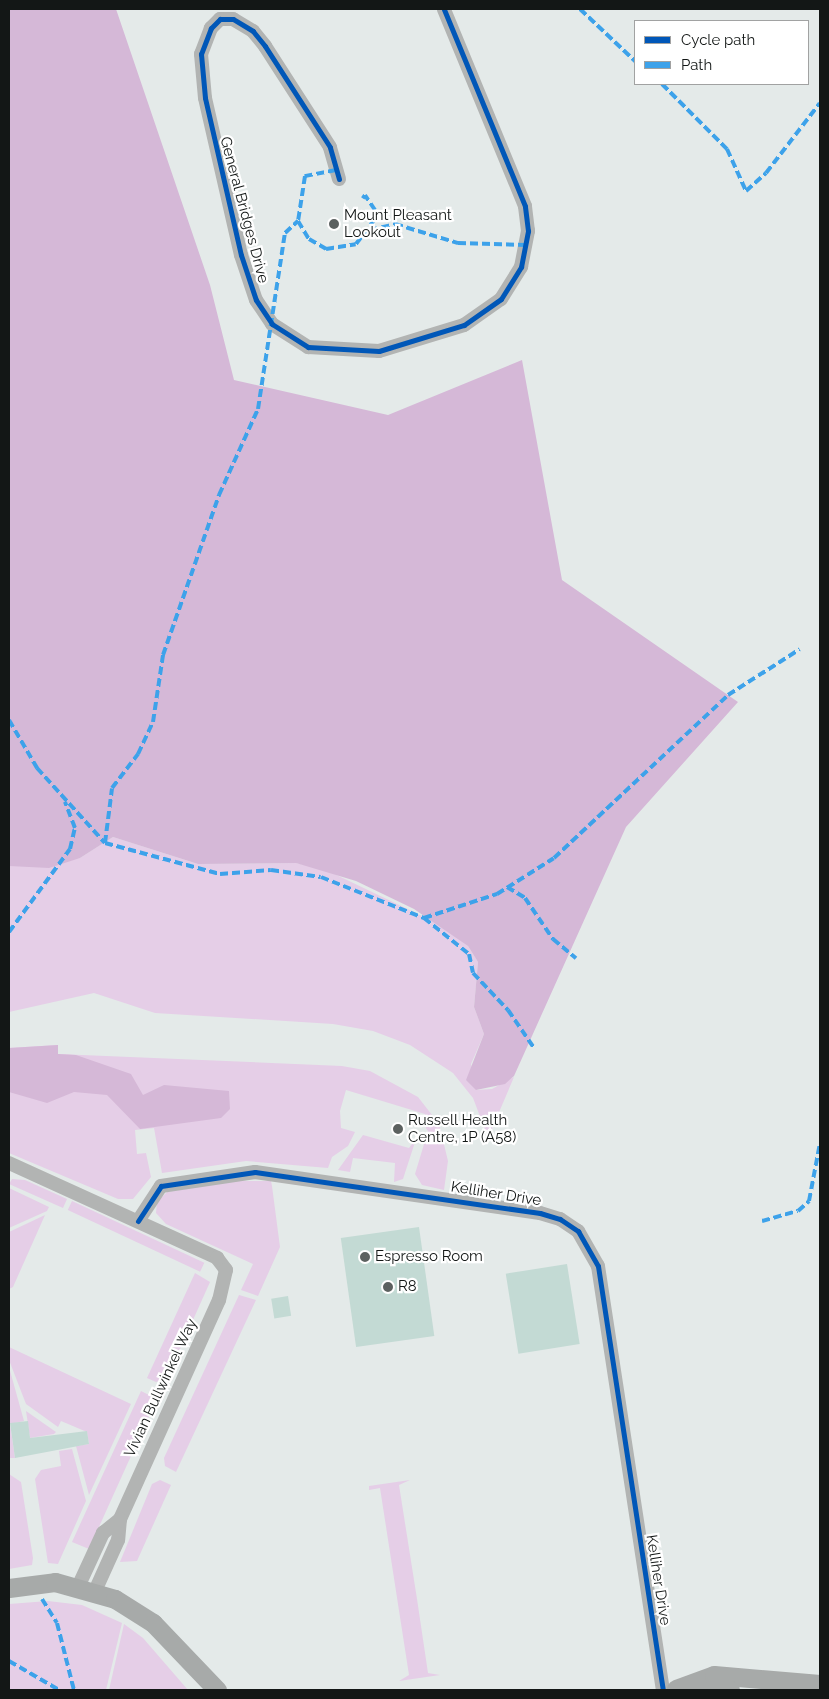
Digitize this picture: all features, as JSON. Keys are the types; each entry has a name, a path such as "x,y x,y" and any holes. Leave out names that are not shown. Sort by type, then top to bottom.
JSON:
{"street":[{"name":"General Bridges Drive","path":"339,179 330,147 265,46 253,31 233,19 220,19 211,28 201,54 205,98 241,255 256,300 272,324 308,347 379,351 464,325 501,299 521,267 528,231 525,206 444,9"},
{"path":"9,1163 138,1222"},
{"name":"Kelliher Drive","path":"138,1222 161,1186 255,1172 540,1213 560,1218 578,1231 598,1266 675,1690"},
{"name":"Vivian Bullwinkel Way","path":"86,1589 103,1533 120,1519 219,1300 226,1270 217,1258 138,1222"},
{"path":"9,1588 54,1582 86,1589 153,1623 217,1690"},
{"path":"675,1690 714,1675 820,1684"},
{"path":"712,1690 730,1690"}],"shaded area":[{"path":"9,9 116,9 210,285 234,380 388,415 522,360 562,580 738,702 626,827 514,1076 505,1084 476,1090 466,1080 484,1034 474,1007 478,962 468,946 414,909 356,881 296,863 198,864 113,837 80,858 49,868 9,866"},
{"path":"113,837 198,864 296,863 324,869 443,926 468,946 478,962 474,1007 484,1034 471,1064 476,1090 492,1089 514,1077 491,1131 486,1132 473,1098 453,1073 410,1045 373,1031 333,1024 155,1013 94,993 9,1012 9,866 80,858"},
{"path":"58,1045 58,1054 342,1066 370,1071 418,1097 439,1124 448,1161 444,1190 422,1185 415,1174 428,1131 423,1124 425,1114 346,1090 340,1111 341,1128 355,1132 348,1146 332,1157 328,1168 246,1161 162,1173 154,1128 135,1130 137,1154 146,1153 151,1177 133,1199 118,1199 9,1153 9,1048"},
{"path":"58,1045 58,1054 76,1055 131,1074 143,1095 164,1085 229,1091 230,1109 221,1118 140,1129 107,1095 74,1092 47,1103 9,1092 9,1048"},
{"path":"363,1135 409,1148 416,1139 403,1179 394,1182 395,1163 353,1158 350,1172 338,1170"},
{"path":"12,1179 25,1180 67,1199 63,1208 9,1184"},
{"path":"232,1181 271,1181 280,1247 258,1296 241,1290 253,1264 166,1224 156,1213 157,1202 167,1192"},
{"path":"9,1188 49,1207 47,1211 9,1228"},
{"path":"72,1201 204,1263 200,1272 68,1210"},
{"path":"45,1215 13,1287 9,1289 9,1232"},
{"path":"195,1273 210,1282 167,1378 156,1382 147,1378"},
{"path":"239,1295 256,1300 176,1472 165,1466 164,1458"},
{"path":"9,1347 131,1404 89,1495 76,1446 89,1444 87,1432 61,1421 58,1427 26,1404 9,1360"},
{"path":"9,1367 24,1421 10,1424 15,1458 9,1458"},
{"path":"141,1391 153,1397 154,1405 89,1549 72,1542"},
{"path":"26,1411 56,1432 30,1438"},
{"path":"72,1449 86,1501 58,1564 48,1563 35,1479 41,1470 61,1466 59,1451"},
{"path":"9,1474 21,1482 33,1558 32,1565 9,1569"},
{"path":"160,1480 171,1485 137,1561 120,1562 152,1484"},
{"path":"410,1480 399,1485 428,1673 440,1675 399,1681 409,1675 380,1488 369,1490 369,1486"},
{"path":"48,1601 82,1605 122,1623 106,1690 9,1690 9,1604"},
{"path":"124,1624 143,1638 188,1690 109,1690"}],"building":[{"name":"R8","path":"419,1227 434,1336 356,1347 341,1238"},
{"path":"567,1264 580,1344 518,1354 506,1274"},
{"path":"288,1296 291,1316 274,1318 271,1299"},
{"path":"28,1421 30,1438 87,1431 89,1444 15,1458 10,1423"}],"marked path":[{"path":"580,9 634,60"},
{"path":"663,85 727,149 746,191 766,173 820,103"},
{"path":"336,170 305,176 298,221 309,239 326,249 356,244 374,220 375,210 365,195 363,198"},
{"path":"105,843 112,788 138,754 153,722 163,655 219,495 258,409 285,233 298,221"},
{"path":"370,230 395,224 458,243 526,245"},
{"path":"9,720 37,768 105,843 220,874 271,870 321,877 424,918 497,894 554,858 728,695 800,649"},
{"path":"9,932 70,849 75,828 65,802"},
{"path":"507,887 525,898 553,939 576,958"},
{"path":"424,918 469,954 473,973 508,1010 534,1048"},
{"path":"762,1221 798,1211 809,1201 820,1143"},
{"path":"42,1599 57,1623 74,1690"},
{"path":"9,1661 59,1690"}],"cycle path":[{"path":"339,179 330,147 265,46 253,31 233,19 220,19 211,28 201,54 205,98 241,255 256,300 272,324 308,347 379,351 464,325 501,299 521,267 528,231 525,206 444,9"},
{"path":"138,1221 161,1186 255,1172 540,1213 560,1219 578,1231 598,1266 663,1690"}],"place":[{"name":"Mount Pleasant Lookout","path":"334,224"},
{"name":"Russell Health Centre, 1P (A58)","path":"398,1129"},
{"name":"Espresso Room","path":"365,1257"},
{"name":"R8","path":"388,1287"}]}
